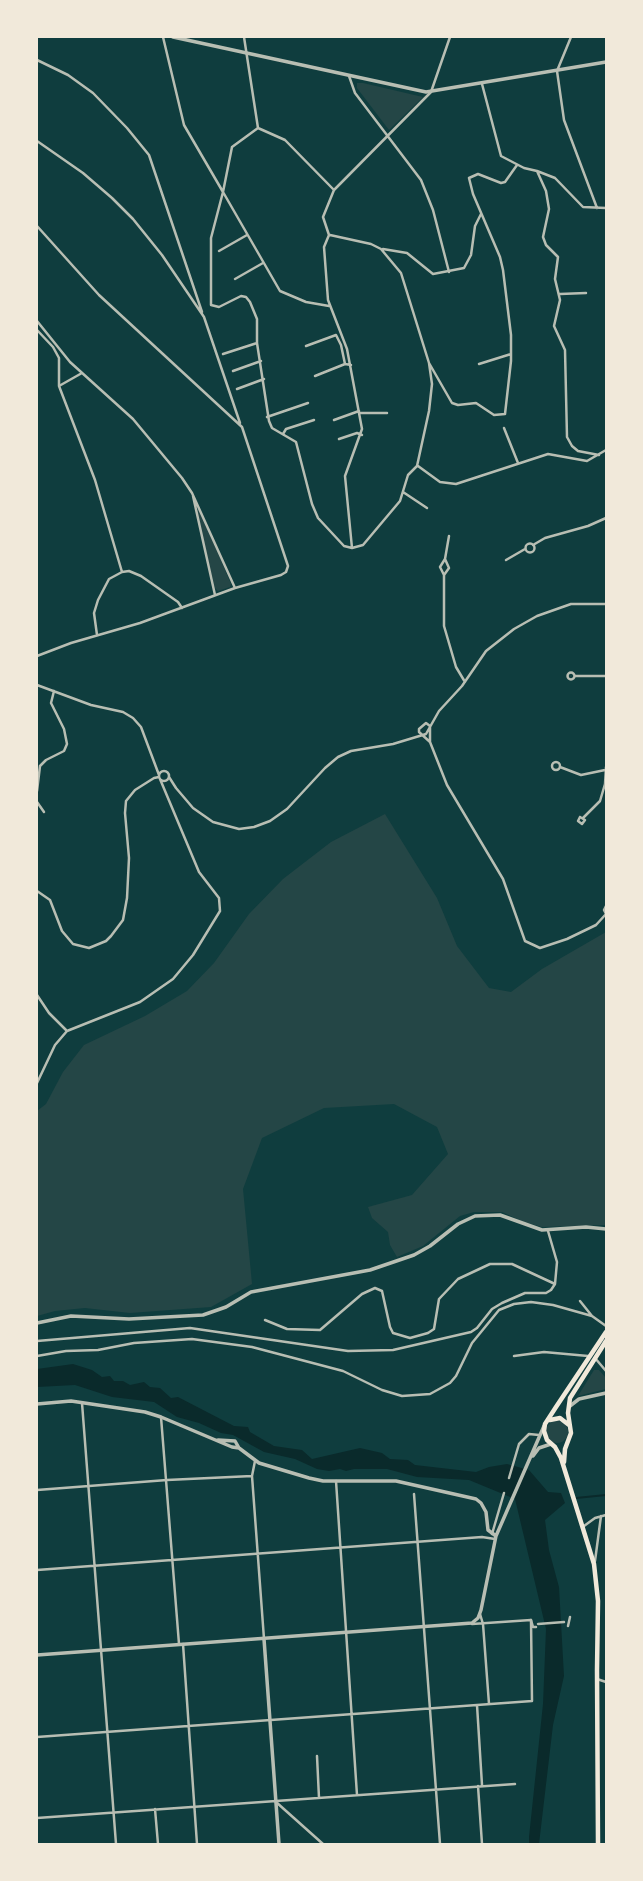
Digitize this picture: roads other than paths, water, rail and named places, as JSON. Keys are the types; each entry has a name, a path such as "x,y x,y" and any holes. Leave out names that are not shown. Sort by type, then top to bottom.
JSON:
{"main road":[{"path":"564,1467 564,1454 571,1429 568,1407 572,1394 606,1332"},
{"path":"598,1844 594,1564 564,1467 544,1434 546,1423 606,1341"},
{"path":"546,1423 554,1418 562,1419 571,1429"},
{"path":"553,1445 563,1444 569,1438"}],"street":[{"path":"163,37 184,125 276,285 283,293 306,302 329,306"},
{"path":"173,37 431,92 606,62"},
{"path":"244,37 258,128"},
{"path":"352,548 345,475 362,435 351,365 343,337 329,306 324,247 329,235 323,217 334,190 431,92 450,37"},
{"path":"571,37 557,71 566,131 597,208"},
{"path":"37,60 93,93 149,155 287,561 287,570 281,575 235,588 37,656"},
{"path":"349,76 355,93 416,173 427,192 449,272"},
{"path":"482,84 501,156 517,166 555,178 583,207 606,208"},
{"path":"258,128 232,146 211,238 211,305 216,308 246,296 257,319 257,343 264,379 267,417 272,428 294,438 298,445 318,518 341,544 352,548 366,542 400,501 408,475 417,466 432,395 429,363 401,273 381,249"},
{"path":"258,128 285,140 334,190"},
{"path":"37,141 83,173 133,219 162,254 204,317"},
{"path":"429,363 452,403 480,404 494,415 501,416 507,408 511,355 502,263 469,182 470,176 478,174 505,183 517,166"},
{"path":"537,171 543,180 548,201 544,242 558,257 555,279 560,294 554,326 565,350 567,437 578,451 599,455"},
{"path":"329,235 407,253 433,274 449,272 466,266 472,250 475,226 481,214"},
{"path":"37,226 99,295 242,427"},
{"path":"219,251 247,234"},
{"path":"235,279 263,263"},
{"path":"185,288 193,284"},
{"path":"560,294 586,293"},
{"path":"37,321 69,363 133,419 182,478 192,493 235,588"},
{"path":"37,330 56,353 62,367 59,386 96,480 122,572"},
{"path":"306,346 336,335 345,364"},
{"path":"223,354 257,343"},
{"path":"479,364 511,355"},
{"path":"233,371 261,361"},
{"path":"315,376 345,364 351,365"},
{"path":"59,386 82,373"},
{"path":"237,389 264,379"},
{"path":"223,408 233,401"},
{"path":"267,417 308,403"},
{"path":"334,420 359,412 387,413"},
{"path":"283,434 286,429 314,420"},
{"path":"503,428 518,463"},
{"path":"339,439 357,433 362,435"},
{"path":"417,466 440,482 456,485 548,454 583,461 606,450"},
{"path":"403,492 427,508"},
{"path":"192,493 215,595"},
{"path":"506,560 526,549 528,543 533,545 545,538 606,518"},
{"path":"449,536 445,559 440,567 444,575 444,620 456,667 465,682"},
{"path":"526,549 533,551 533,545"},
{"path":"444,575 449,568 445,559"},
{"path":"97,635 94,614 98,600 109,579 122,572 129,571 141,576 183,608"},
{"path":"404,740 439,711 465,682 491,646 525,623 571,604 606,604"},
{"path":"575,676 606,676"},
{"path":"37,685 91,705 128,714 141,727 162,779 163,789 199,872 219,898 220,911 193,955 167,984 140,1002 67,1031 55,1045 37,1083"},
{"path":"37,790 40,765 64,751 67,744 64,729 51,703 54,691"},
{"path":"430,742 431,728 439,711"},
{"path":"426,723 431,728"},
{"path":"154,760 193,808 213,822 230,828 246,829 270,821 287,808 338,757 351,751 423,735 431,728"},
{"path":"419,729 430,742 453,798 503,879 525,941 540,948 593,927 606,914 606,906"},
{"path":"560,767 581,775 606,768 600,801 583,818"},
{"path":"162,779 165,771"},
{"path":"37,891 50,900 62,931 73,944 89,948 106,941 122,920 127,898 130,858 126,801 135,790 154,778 169,777"},
{"path":"162,779 174,786"},
{"path":"37,802 44,812"},
{"path":"37,995 49,1013 67,1031"},
{"path":"37,1323 71,1316 129,1319 203,1315 226,1307 251,1292 370,1270 414,1255 458,1224 475,1216 499,1215 528,1227 548,1230 606,1230"},
{"path":"37,1341 190,1328 348,1351 382,1351 471,1332 492,1309 525,1293 546,1293 555,1284 557,1262 548,1230"},
{"path":"265,1320 287,1329 320,1330 362,1294 375,1287 382,1291 393,1333 410,1338 434,1329 439,1299 458,1279 490,1264 512,1264 555,1284"},
{"path":"580,1301 592,1316 606,1326"},
{"path":"37,1356 135,1343 192,1339 252,1347 343,1371 396,1395 430,1394 456,1377 472,1343 496,1312 514,1304 531,1302 592,1316"},
{"path":"492,1309 496,1312"},
{"path":"514,1356 544,1352 592,1357 606,1371"},
{"path":"568,1407 579,1399 606,1393"},
{"path":"37,1404 64,1401 162,1417 192,1432 218,1440 235,1441 254,1461 309,1478 336,1481 391,1480 476,1499 485,1509 487,1527 494,1536"},
{"path":"82,1403 116,1844"},
{"path":"162,1417 197,1844"},
{"path":"494,1536 546,1423"},
{"path":"509,1478 517,1449 529,1434 539,1435"},
{"path":"531,1458 541,1446 553,1445"},
{"path":"254,1461 257,1554 279,1844"},
{"path":"37,1490 253,1476"},
{"path":"336,1481 356,1795"},
{"path":"489,1704 484,1624 480,1617 504,1493"},
{"path":"414,1494 440,1844"},
{"path":"584,1526 606,1515"},
{"path":"594,1564 601,1516"},
{"path":"37,1570 494,1536"},
{"path":"465,1624 476,1620 481,1610"},
{"path":"531,1620 533,1627 567,1624 570,1618"},
{"path":"37,1656 531,1620"},
{"path":"37,1737 533,1701 531,1620"},
{"path":"597,1679 606,1682"},
{"path":"477,1705 482,1844"},
{"path":"317,1756 319,1798"},
{"path":"37,1818 515,1784"},
{"path":"275,1801 323,1844"},
{"path":"155,1809 158,1844"}],"waterway":[{"path":"576,1498 606,1495"}]}
